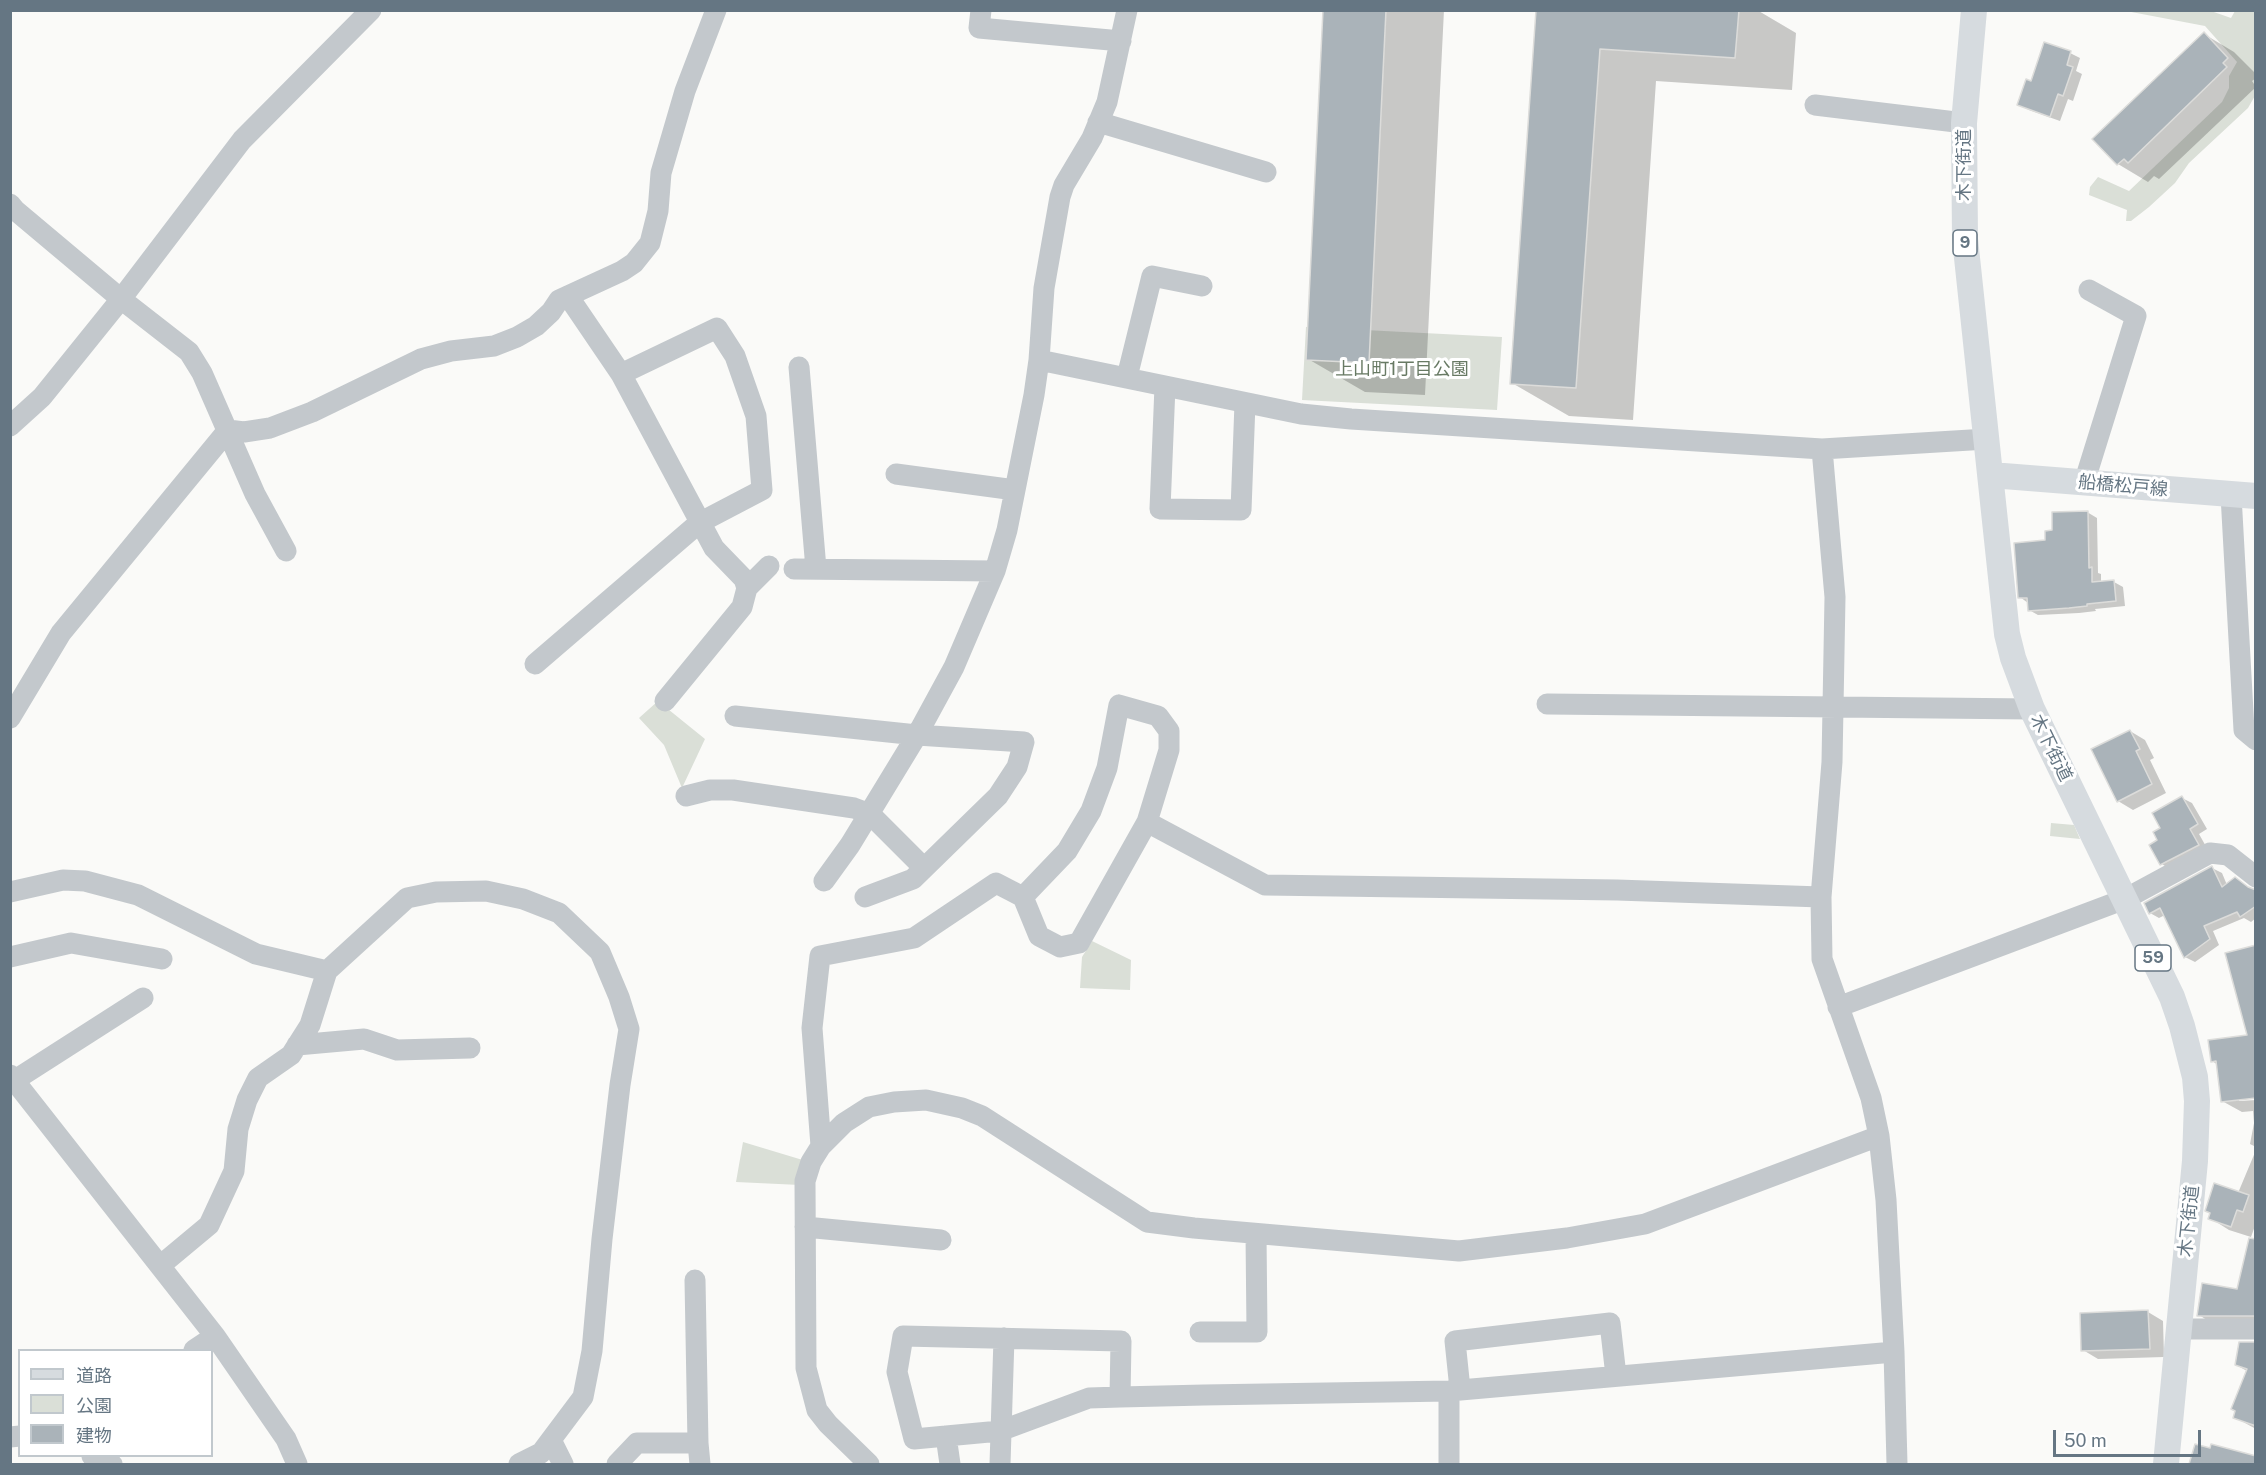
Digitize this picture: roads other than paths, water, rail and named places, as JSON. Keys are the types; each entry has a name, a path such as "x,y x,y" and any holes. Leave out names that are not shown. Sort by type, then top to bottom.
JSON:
{"main road":[{"name":"木下街道","path":"1974,10 1964,123 1965,239 2007,634 2013,658 2032,709 2172,997 2195,1077 2197,1101 2195,1161 2166,1464"},
{"name":"船橋松戸線","path":"1991,475 2243,496"}],"street":[{"path":"12,423 42,397 121,299 242,140 371,10"},
{"path":"228,430 244,432 270,428 312,412 420,359 451,351 494,346 517,337 536,326 551,312 559,300 634,263 650,243 658,211 661,173 685,91 716,10"},
{"path":"981,10 980,28 1121,41"},
{"path":"824,881 870,814 954,668 995,571 1006,530 1039,360 1044,288 1060,197 1064,184 1092,138 1107,102 1127,10"},
{"path":"1815,105 1964,123"},
{"path":"1098,122 1266,172"},
{"path":"12,210 189,352 202,373 255,494 286,551"},
{"path":"1127,377 1152,276 1202,286"},
{"path":"2084,483 2136,316 2089,290"},
{"path":"568,296 621,374 714,548 744,579 747,588"},
{"path":"536,664 699,523 762,490 756,416 735,356 717,328 621,374"},
{"path":"1039,360 1245,404 1301,414 1351,419 1822,449 1987,438"},
{"path":"799,367 816,569"},
{"path":"1165,386 1160,509 1241,510 1245,404"},
{"path":"10,718 62,633 228,430"},
{"path":"1822,449 1835,597 1832,762 1821,897 1822,959 1871,1098 1878,1136 1886,1200 1897,1464"},
{"path":"896,474 1014,490"},
{"path":"2243,496 2244,730 2256,740"},
{"path":"665,701 742,607 747,588 769,566"},
{"path":"794,569 995,571"},
{"path":"1547,704 2032,709"},
{"path":"821,1146 812,1028 820,956 914,938 996,883 1023,897 1039,936 1060,946 1078,943 1147,822 1169,750 1169,731 1158,716 1119,705 1107,768 1091,811 1067,851 1023,897"},
{"path":"735,716 917,735 1024,742 1017,767 998,796 913,879 865,897"},
{"path":"686,796 710,790 733,790 854,808 870,814 924,868"},
{"path":"1147,822 1266,885 1617,890 1821,897"},
{"path":"1839,1007 2125,899 2211,853 2228,855 2256,877"},
{"path":"10,892 63,880 85,881 138,895 256,954 327,971"},
{"path":"161,1265 209,1225 234,1171 238,1129 247,1100 258,1078 291,1055 310,1025 327,971 407,898 436,892 486,891 523,899 560,914 600,952 619,997 629,1029 603,1227 592,1351 583,1397 541,1454 519,1464"},
{"path":"10,957 71,943 162,960"},
{"path":"143,998 13,1078 215,1336 285,1439 297,1464"},
{"path":"297,1045 364,1039 397,1050 470,1048"},
{"path":"869,1464 817,1410 806,1368 805,1182 811,1162 821,1146 844,1123 869,1107 894,1102 926,1100 962,1108 982,1116 1147,1222 1459,1251 1567,1239 1645,1224 1878,1136"},
{"path":"805,1227 941,1240"},
{"path":"1200,1332 1257,1332 1256,1233"},
{"path":"695,1280 700,1464"},
{"path":"1449,1464 1455,1390 1455,1341 1610,1323 1616,1376"},
{"path":"2179,1329 2256,1329"},
{"path":"196,1349 215,1336"},
{"path":"1120,1397 1121,1341 903,1336 897,1371 914,1439 1000,1431 1089,1398 1455,1390 1894,1352"},
{"path":"1000,1464 1004,1338"},
{"path":"946,1436 950,1464"},
{"path":"551,1440 563,1464"},
{"path":"616,1464 637,1443 698,1443"},
{"path":"96,1457 112,1464"}],"park label":[{"name":"上山町1丁目公園","path":"1402,369"}]}
